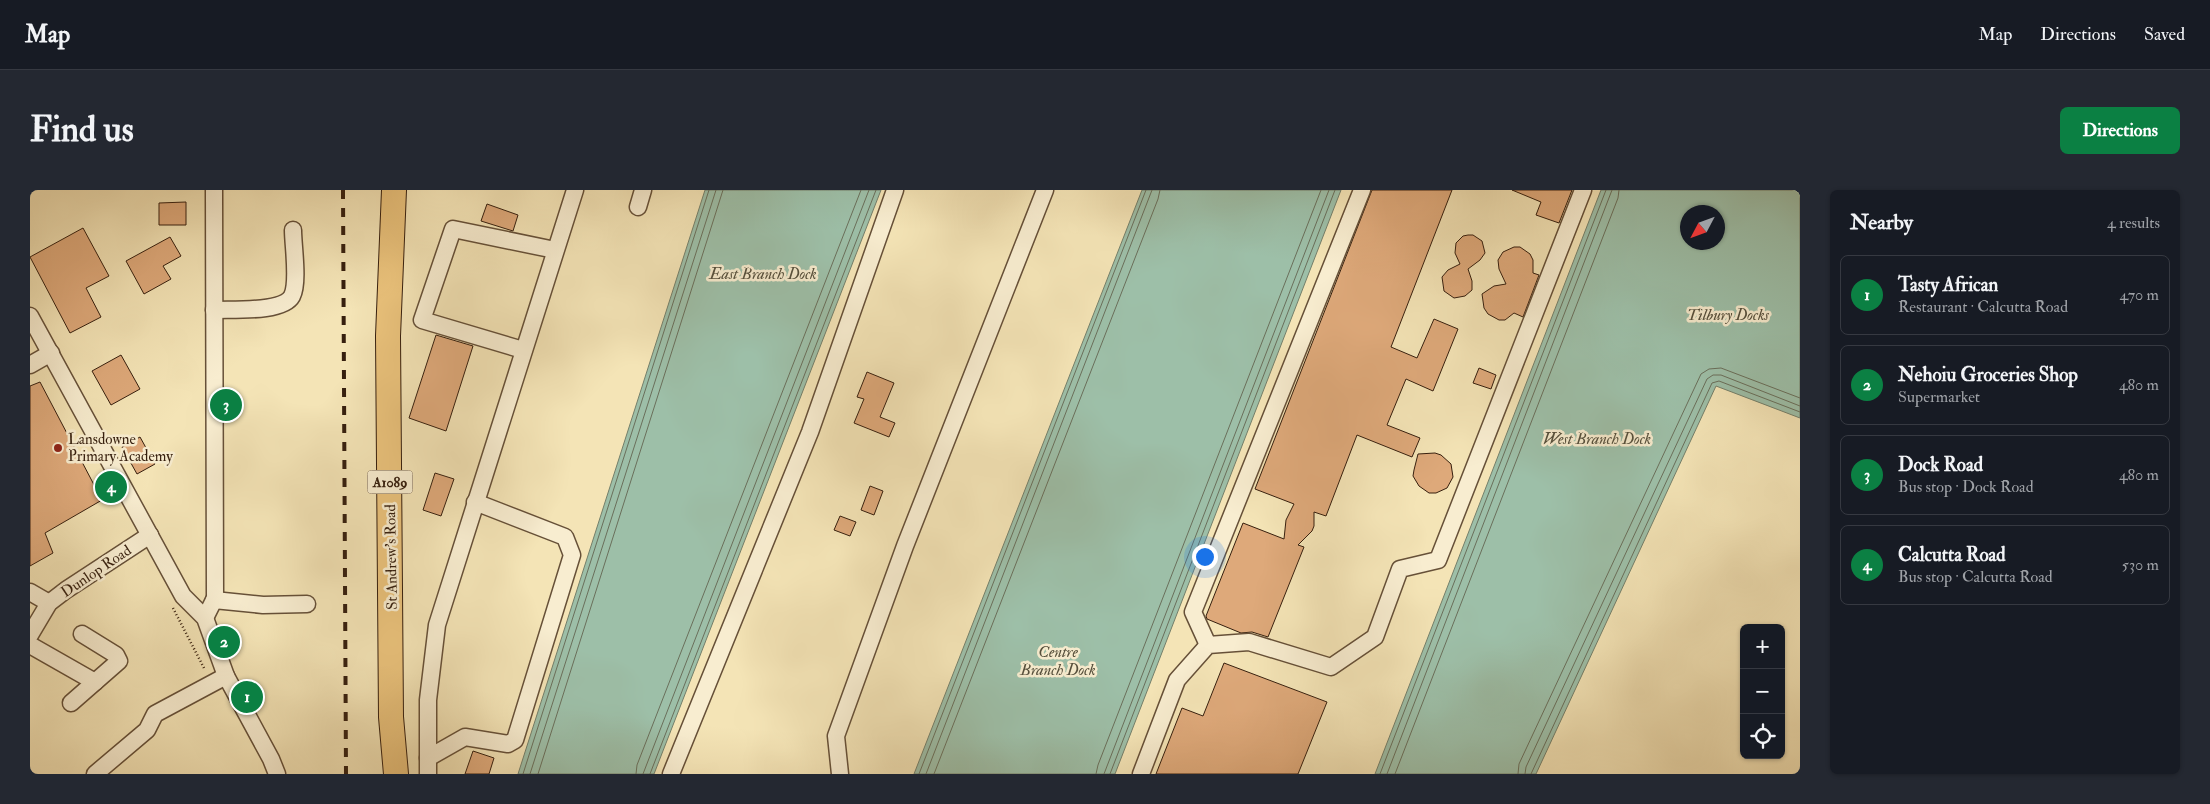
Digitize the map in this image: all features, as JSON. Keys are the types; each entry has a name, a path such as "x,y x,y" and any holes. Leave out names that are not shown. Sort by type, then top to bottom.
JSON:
{"highway":[{"name":"St Andrew's Road","path":"394,190 388,336 391,717 396,774"}],"street":[{"path":"205,618 214,600 214,190"},
{"path":"428,766 428,700 437,625 575,190"},
{"path":"638,207 644,190"},
{"path":"671,774 810,432 895,190"},
{"path":"840,774 836,736 905,546 1045,190"},
{"path":"1208,645 1193,612 1362,190"},
{"path":"1141,774 1177,680 1208,645 1249,642 1331,667 1375,637 1400,569 1438,560 1583,190"},
{"path":"523,350 422,320 453,229 555,250"},
{"path":"214,310 276,307 288,301 294,288 293,230"},
{"path":"30,316 183,596 205,618 226,676 271,759 277,774"},
{"path":"30,365 51,353"},
{"path":"428,766 465,738 508,744 515,740 572,554 565,537 476,502"},
{"name":"Dunlop Road","path":"30,635 49,604 66,590 150,535"},
{"path":"30,592 49,604"},
{"path":"214,600 263,605 307,604"},
{"path":"71,703 119,661 116,656 82,634"},
{"path":"30,645 95,682"},
{"path":"95,774 147,730 155,714 226,676"}],"path":[{"path":"172,606 209,676"}],"water":[{"name":"East Branch Dock","path":"705,190 881,190 654,774 518,774"},
{"name":"Centre Branch Dock","path":"1142,190 1341,190 1115,774 914,774"},
{"name":"West Branch Dock","path":"1601,190 1800,190 1800,418 1716,386 1536,774 1375,774"}],"building":[{"path":"1372,190 1452,190 1391,347 1417,358 1434,319 1458,329 1433,391 1406,379 1387,425 1420,438 1412,457 1357,435 1326,516 1314,512 1312,531 1298,545 1304,547 1268,637 1252,632 1241,633 1207,619 1206,616 1243,523 1284,539 1286,520 1294,504 1255,489"},
{"path":"1512,190 1572,190 1559,223 1536,215 1541,202"},
{"path":"186,202 186,225 159,225 159,203"},
{"path":"487,204 518,215 513,231 481,221"},
{"path":"83,228 109,276 86,288 101,317 70,333 30,257"},
{"path":"1473,235 1482,241 1485,253 1480,260 1468,269 1472,281 1472,290 1465,296 1454,298 1444,291 1442,277 1448,270 1460,264 1455,253 1456,243 1463,236"},
{"path":"170,237 181,256 163,266 171,279 144,294 126,261"},
{"path":"1514,247 1520,247 1530,254 1533,260 1533,273 1539,275 1523,317 1514,313 1505,320 1499,320 1488,314 1484,308 1482,294 1494,286 1506,284 1499,269 1498,260 1503,252"},
{"path":"436,335 473,346 446,431 409,418"},
{"path":"121,355 140,389 111,405 92,371"},
{"path":"1479,368 1496,375 1491,389 1473,383"},
{"path":"867,372 894,383 880,417 895,423 889,437 854,423 864,399 857,397"},
{"name":"Lansdowne Primary Academy","path":"40,382 102,500 45,533 53,553 30,566 30,386"},
{"path":"140,437 155,464 137,474 122,447"},
{"path":"1435,453 1441,455 1451,464 1453,477 1447,488 1436,493 1429,493 1419,486 1413,476 1418,454"},
{"path":"435,473 454,479 441,516 423,510"},
{"path":"870,486 883,491 874,515 861,510"},
{"path":"840,516 856,522 850,536 834,530"},
{"path":"1224,663 1327,702 1298,774 1156,774 1182,708 1203,716"},
{"path":"473,751 494,758 489,774 465,774"}],"railway":[{"path":"343,190 346,774"}],"place":[{"name":"Dock Road","path":"226,405"},
{"name":"Lansdowne Primary Academy","path":"58,448"},
{"name":"Calcutta Road","path":"111,487"},
{"name":"Nehoiu Groceries Shop","path":"224,642"},
{"name":"Tasty African","path":"247,697"}],"water label":[{"name":"Tilbury Docks","path":"1728,314"}]}
